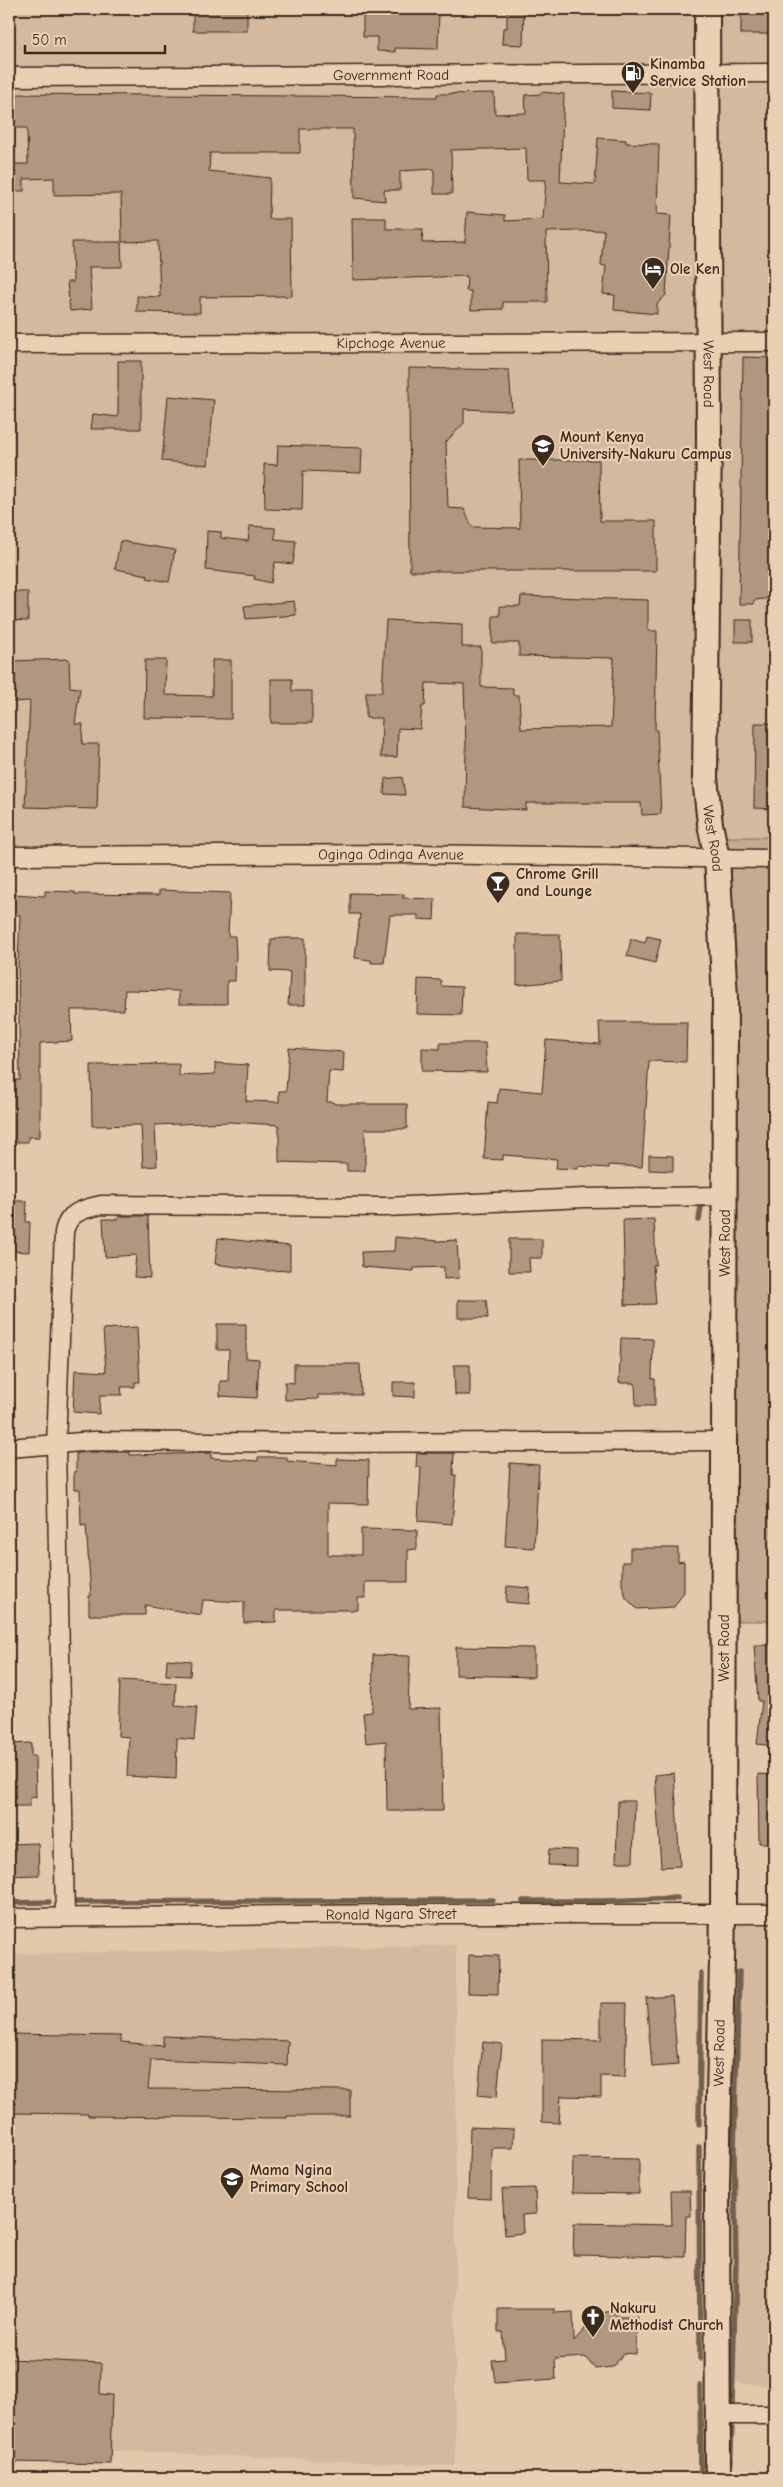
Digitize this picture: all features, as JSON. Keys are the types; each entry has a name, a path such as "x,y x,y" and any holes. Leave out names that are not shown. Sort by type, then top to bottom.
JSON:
{"street":[{"name":"West Road","path":"708,9 705,778 717,858 725,998 722,1915 717,2186 718,2478"},
{"name":"Government Road","path":"9,77 774,73"},
{"name":"Kipchoge Avenue","path":"9,344 774,342"},
{"name":"Oginga Odinga Avenue","path":"9,856 414,854 774,859"},
{"path":"65,1917 56,1446 64,1232 66,1222 80,1210 101,1205 385,1207 585,1198 725,1196"},
{"path":"9,1448 56,1446 93,1441 725,1441"},
{"name":"Ronald Ngara Street","path":"9,1918 398,1914 774,1914"},
{"path":"717,2416 774,2415"}],"shaded area":[{"path":"9,9 774,9 774,847 9,850"},
{"path":"712,837 774,837 774,1621 723,1621"},
{"path":"738,1918 774,1918 774,2386 721,2382"},
{"name":"Mama Ngina Primary School","path":"456,1945 455,2466 9,2446 9,1954"}],"building":[{"path":"193,9 247,9 247,31 193,31"},
{"path":"363,9 439,9 438,49 395,48 395,52 377,51 377,37 363,37"},
{"path":"507,9 524,9 523,45 502,44 503,28 507,28"},
{"path":"741,9 774,9 774,34 741,34"},
{"path":"612,91 651,93 650,110 612,108"},
{"path":"541,92 564,94 560,182 595,184 598,138 626,140 626,143 659,144 657,214 671,215 666,295 657,304 657,314 614,310 615,295 603,294 606,266 601,265 604,230 546,232 547,302 503,302 503,309 471,310 471,291 466,291 467,276 353,280 352,218 386,218 386,229 423,229 422,243 465,242 467,212 505,215 505,221 543,219 546,180 527,180 526,148 451,150 452,194 434,194 434,169 400,171 400,190 384,190 385,201 354,198 353,129 300,129 300,153 210,153 209,171 270,178 269,219 291,219 292,296 200,297 200,313 137,312 137,296 160,297 158,241 122,242 121,194 54,195 54,178 24,179 24,191 9,191 9,164 28,164 27,128 9,128 9,94 437,97 437,94 494,93 495,114 526,113 525,95 541,94"},
{"path":"72,242 121,242 122,267 89,267 92,309 70,311 67,282 73,282"},
{"path":"743,357 774,358 774,598 754,600 754,604 739,604"},
{"path":"118,361 141,361 141,429 91,429 93,414 118,417"},
{"path":"409,368 509,370 512,411 464,409 464,423 446,442 448,508 464,509 472,527 520,528 519,460 599,460 600,521 656,521 656,571 410,571"},
{"path":"168,396 214,400 208,465 162,461"},
{"path":"278,445 362,448 361,473 303,471 302,510 265,509 264,464 277,465"},
{"path":"250,526 275,528 275,539 296,541 293,564 275,562 271,583 254,579 255,576 206,570 207,531 221,532 221,538 248,541"},
{"path":"120,541 175,550 169,582 147,578 148,575 115,569"},
{"path":"9,592 28,592 28,621 9,620"},
{"path":"521,596 648,600 648,631 657,631 655,730 657,730 661,814 642,815 641,803 526,803 526,810 465,807 466,744 464,684 426,683 425,706 422,706 420,729 398,728 397,757 381,757 382,718 366,718 366,692 382,692 386,620 462,624 462,647 481,647 481,687 513,688 513,695 519,695 521,729 611,727 614,658 519,656 519,643 492,643 493,616 500,616 500,606 520,606"},
{"path":"294,601 296,615 246,619 244,606"},
{"path":"735,620 752,620 752,642 735,642"},
{"path":"69,659 70,687 80,688 75,724 83,724 82,744 99,744 97,809 25,807 30,701 11,702 9,661"},
{"path":"145,660 166,660 165,695 212,696 212,660 231,660 231,719 144,718"},
{"path":"271,679 292,679 292,691 312,691 312,723 271,723"},
{"path":"755,723 774,723 774,809 754,808"},
{"path":"402,777 405,795 384,794 385,779"},
{"path":"159,890 230,893 228,936 235,936 236,954 235,981 227,981 227,1004 179,1004 179,991 125,990 124,1010 71,1010 72,1041 40,1043 40,1137 28,1137 28,1142 9,1142 9,1080 20,1080 18,963 20,915 12,915 13,894 45,896 45,891 75,892 75,894 159,895"},
{"path":"350,893 404,894 403,898 435,899 434,920 418,919 418,915 390,915 384,963 371,963 371,960 355,958 360,914 350,914"},
{"path":"517,934 560,934 561,981 517,985"},
{"path":"647,936 661,939 655,963 627,956 631,939 645,943"},
{"path":"305,938 305,1005 288,1005 290,972 270,971 271,939"},
{"path":"418,979 441,980 441,986 462,987 461,1015 417,1014"},
{"path":"599,1022 687,1022 686,1062 649,1061 642,1167 609,1165 609,1168 578,1166 578,1169 556,1168 557,1159 503,1155 503,1160 484,1159 488,1102 497,1103 499,1088 542,1092 546,1040 600,1044"},
{"path":"440,1043 485,1043 487,1072 422,1071 422,1048 440,1049"},
{"path":"289,1048 344,1052 343,1072 329,1071 327,1102 334,1102 334,1104 407,1104 407,1129 365,1129 365,1171 347,1171 347,1164 279,1162 279,1125 229,1122 155,1125 157,1166 143,1167 141,1125 92,1126 91,1065 179,1064 179,1076 215,1074 215,1063 248,1065 246,1101 279,1102 279,1091 286,1091"},
{"path":"649,1155 673,1156 673,1171 649,1170"},
{"path":"9,1201 27,1201 26,1222 30,1222 29,1252 9,1251"},
{"path":"118,1216 148,1216 150,1278 134,1277 136,1255 105,1257 103,1219 119,1219"},
{"path":"654,1219 656,1265 653,1265 656,1304 625,1305 623,1220"},
{"path":"395,1237 439,1241 457,1240 459,1278 444,1279 444,1267 414,1268 414,1271 362,1267 361,1252 394,1251"},
{"path":"218,1238 290,1246 290,1270 267,1271 215,1264"},
{"path":"509,1239 542,1239 542,1258 529,1258 530,1272 509,1272"},
{"path":"458,1300 486,1300 488,1318 458,1318"},
{"path":"217,1324 246,1324 246,1358 259,1359 257,1398 220,1396 220,1381 228,1381 229,1350 217,1350"},
{"path":"137,1327 140,1382 135,1382 135,1387 121,1387 122,1395 100,1395 99,1414 73,1412 75,1370 106,1372 103,1329"},
{"path":"621,1338 653,1339 652,1379 655,1379 655,1406 636,1406 635,1383 619,1383"},
{"path":"294,1364 360,1364 361,1395 318,1395 318,1399 285,1400 285,1382 294,1383"},
{"path":"454,1365 470,1365 470,1395 455,1395"},
{"path":"393,1382 415,1382 415,1397 393,1396"},
{"path":"130,1452 130,1455 211,1453 211,1458 258,1461 258,1457 287,1457 287,1461 337,1465 337,1459 369,1460 368,1504 328,1503 328,1555 361,1555 361,1529 417,1530 417,1549 408,1550 408,1582 365,1582 365,1598 358,1598 358,1610 276,1610 276,1622 244,1623 244,1602 203,1600 201,1615 145,1605 145,1615 89,1615 89,1596 91,1596 86,1525 81,1526 80,1489 74,1489 74,1472 76,1472 76,1453"},
{"path":"417,1453 454,1453 453,1475 456,1475 452,1524 418,1521 421,1467 416,1467"},
{"path":"510,1463 539,1465 534,1548 505,1546"},
{"path":"630,1548 678,1548 678,1562 684,1561 684,1592 674,1607 637,1609 626,1598 622,1584 622,1562 630,1562"},
{"path":"507,1586 530,1588 529,1604 506,1602"},
{"path":"754,1645 774,1645 774,1746 757,1744 762,1701 758,1701"},
{"path":"456,1647 534,1648 534,1677 456,1675"},
{"path":"373,1655 410,1656 408,1709 441,1708 443,1811 387,1811 386,1741 366,1743 363,1713 372,1712"},
{"path":"167,1659 191,1661 190,1676 166,1675"},
{"path":"120,1680 176,1683 175,1705 197,1707 194,1740 177,1738 176,1779 127,1776 129,1737 118,1736"},
{"path":"31,1743 31,1756 35,1756 36,1797 30,1796 30,1806 9,1806 9,1744"},
{"path":"674,1773 680,1866 661,1867 655,1775"},
{"path":"758,1774 774,1775 774,1843 759,1843"},
{"path":"618,1801 635,1801 633,1862 616,1862"},
{"path":"38,1843 39,1875 9,1876 9,1844"},
{"path":"549,1849 577,1850 577,1866 548,1865"},
{"path":"469,1955 499,1956 498,1994 468,1993"},
{"path":"672,1996 678,2065 652,2067 646,1998"},
{"path":"601,2003 627,2003 625,2077 601,2076 601,2097 561,2096 559,2123 542,2122 542,2039 601,2040"},
{"path":"9,2034 121,2036 121,2042 163,2046 163,2036 288,2041 287,2065 151,2060 148,2089 350,2090 350,2116 287,2116 287,2118 88,2116 88,2114 9,2113"},
{"path":"483,2042 502,2044 497,2097 478,2095"},
{"path":"470,2127 514,2129 513,2148 492,2148 491,2199 468,2198"},
{"path":"573,2158 639,2159 639,2194 572,2193"},
{"path":"535,2188 536,2214 522,2215 523,2233 505,2235 502,2189"},
{"path":"671,2191 690,2191 691,2216 686,2216 685,2257 573,2255 574,2223 672,2225"},
{"path":"498,2309 555,2309 554,2313 573,2312 574,2341 598,2314 611,2311 620,2317 637,2317 636,2354 624,2353 613,2367 595,2369 585,2357 555,2359 556,2379 495,2383 492,2360 505,2359 503,2332 498,2332"},
{"path":"9,2359 101,2363 100,2394 112,2395 110,2464 9,2462"}],"waterway":[{"path":"699,1220 702,1200"},
{"path":"523,1901 604,1901 677,1898"},
{"path":"76,1902 493,1900"},
{"path":"9,1903 49,1902"},
{"path":"732,2408 736,2263 734,2151 739,1972"},
{"path":"699,2124 701,1973"},
{"path":"699,2147 700,2358"},
{"path":"700,2386 701,2478"},
{"path":"730,2478 732,2423"}],"place":[{"name":"Kinamba Service Station","path":"633,94"},
{"name":"Ole Ken","path":"653,290"},
{"name":"Mount Kenya University-Nakuru Campus","path":"543,467"},
{"name":"Chrome Grill and Lounge","path":"498,904"},
{"name":"Mama Ngina Primary School","path":"232,2200"},
{"name":"Nakuru Methodist Church","path":"593,2338"}]}
